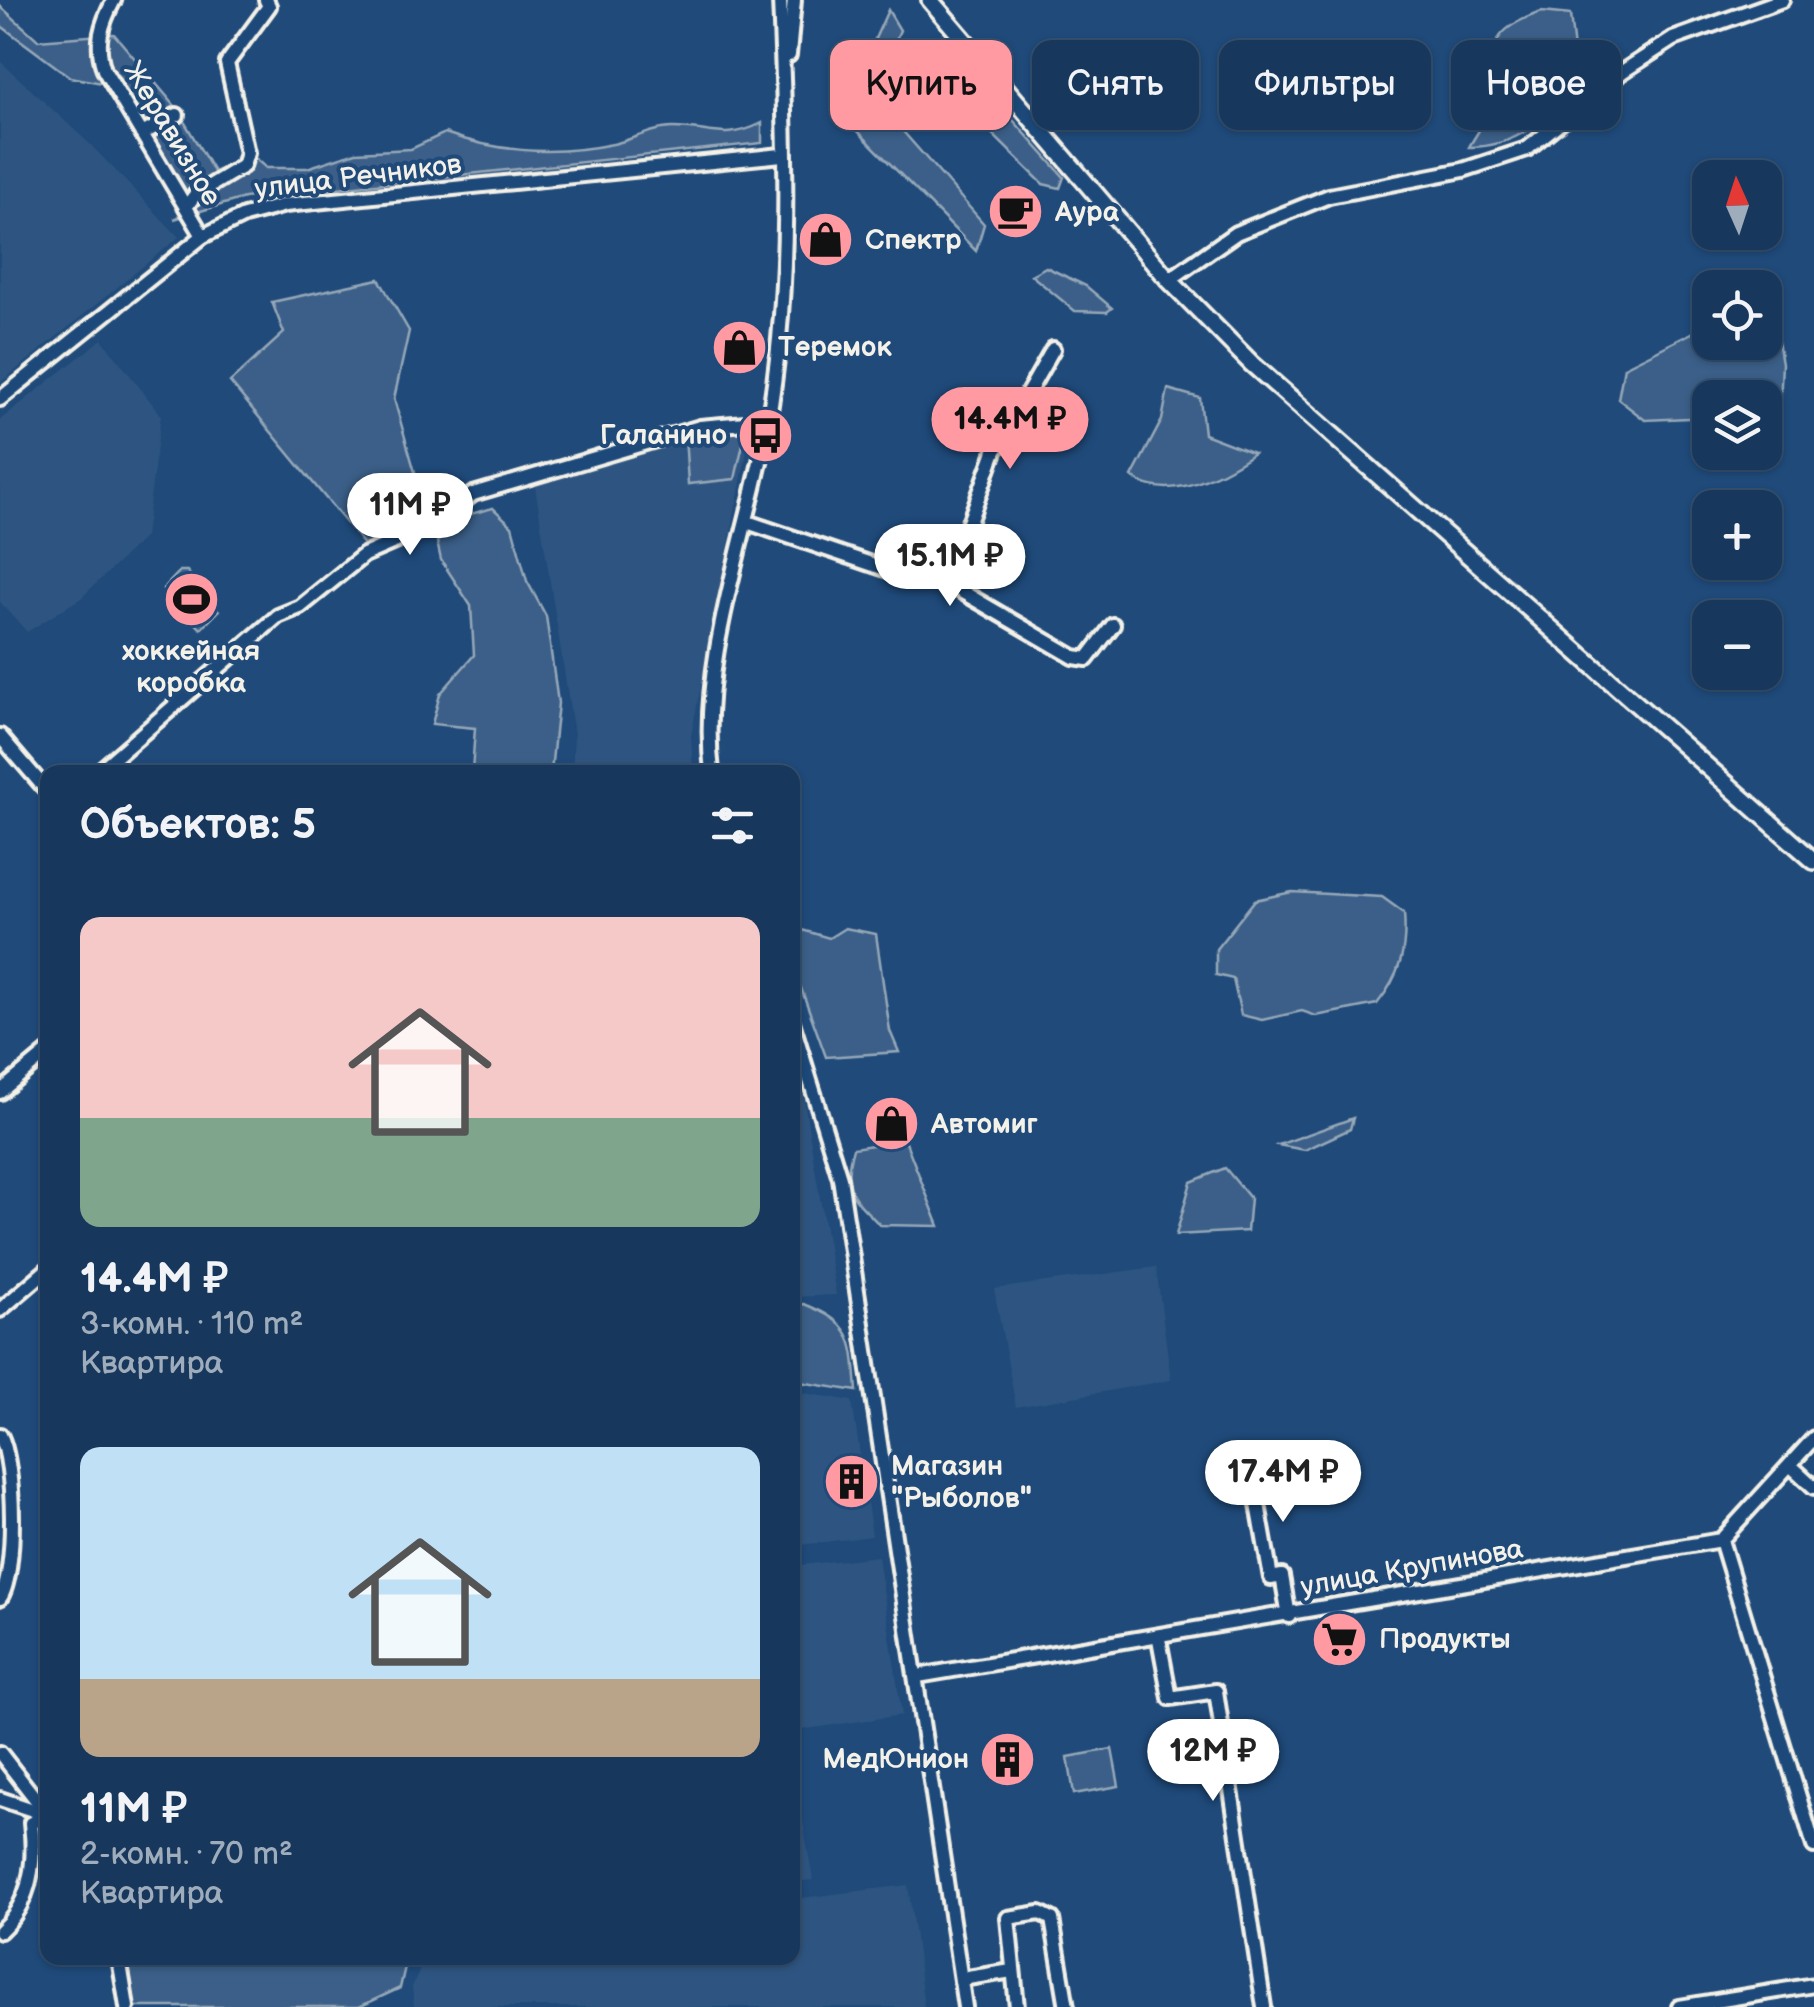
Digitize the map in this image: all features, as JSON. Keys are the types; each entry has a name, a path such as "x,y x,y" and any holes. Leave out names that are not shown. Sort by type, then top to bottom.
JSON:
{"main road":[{"path":"931,4 1169,280 1322,428 1814,861"}],"street":[{"name":"Жеравизное","path":"114,0 103,20 97,51 203,236"},
{"path":"186,207 196,196 243,166 247,153 227,63 269,6 266,0"},
{"path":"711,765 706,729 713,676 768,421 786,250 780,0"},
{"path":"784,87 794,0"},
{"path":"1169,280 1236,233 1329,196 1464,170 1527,149 1622,72 1673,39 1782,0"},
{"path":"142,134 177,116"},
{"name":"улица Речников","path":"0,399 203,236 244,216 285,205 782,155"},
{"path":"946,582 995,450 1053,349"},
{"path":"106,765 278,616 300,607 364,555 430,526 473,494 700,427 768,421"},
{"path":"747,522 921,581 946,582 1074,657 1087,658 1097,651 1112,625"},
{"path":"0,736 6,754 40,785"},
{"path":"800,1048 840,1178 965,2007"},
{"path":"0,1092 40,1059"},
{"path":"1,1308 40,1276"},
{"path":"0,1434 10,1459 10,1491 9,1580 0,1598"},
{"path":"1814,1438 1721,1540 1814,1846"},
{"path":"1790,1465 1814,1488"},
{"path":"1289,1616 1282,1576 1271,1578 1255,1487 1349,1470"},
{"name":"улица Крупинова","path":"918,1676 1159,1639 1721,1540"},
{"path":"1159,1639 1170,1698 1216,1692 1264,2007"},
{"path":"0,1754 40,1806"},
{"path":"0,1799 40,1813"},
{"path":"0,1931 12,1920 31,1880 32,1824 40,1819"},
{"path":"1017,2007 1008,1918 1040,1913 1052,1919 1067,2007"},
{"path":"120,1965 128,2007"},
{"path":"961,1979 1012,1972"},
{"path":"1678,2007 1758,2001 1814,1986"}],"shaded area":[{"path":"0,6 38,40 114,34 175,106 214,172 251,155 266,168 307,168 356,152 411,149 445,133 486,145 549,151 613,144 665,129 727,133 762,123 762,143 244,198 174,219 186,213 113,85 70,77 0,25"},
{"path":"888,10 900,30 896,40 874,40"},
{"path":"1541,12 1570,15 1573,40 1499,40 1521,20"},
{"path":"0,61 91,145 179,237 0,383"},
{"path":"1012,119 1064,177 1060,188 1043,184 988,130 1012,130"},
{"path":"857,130 902,130 984,224 976,251"},
{"path":"1479,130 1527,130 1503,142 1469,147"},
{"path":"1046,267 1086,286 1112,308 1107,312 1075,311 1031,275"},
{"path":"379,279 409,331 394,399 427,514 366,547 230,382 284,333 272,302"},
{"path":"1692,333 1692,360 1782,363 1781,380 1692,380 1692,418 1645,420 1618,399 1624,367"},
{"path":"102,339 161,415 145,537 81,598 27,632 0,602 0,420"},
{"path":"1168,389 1200,398 1204,434 1254,453 1211,477 1178,487 1146,485 1132,477 1162,420"},
{"path":"732,427 745,435 735,479 688,484 685,434"},
{"path":"693,439 748,446 691,736 693,765 572,765 574,734 535,486"},
{"path":"493,508 512,526 527,581 546,616 558,703 552,765 472,765 475,728 432,724 440,694 474,655 471,606 441,560 437,542 463,516"},
{"name":"хоккейная коробка","path":"180,571 187,571 219,611 201,629 163,589"},
{"path":"1292,892 1382,897 1404,913 1400,962 1377,1004 1316,1016 1302,1011 1262,1020 1241,1015 1233,979 1216,975 1216,949 1255,900"},
{"path":"800,927 829,938 845,928 876,934 890,1031 899,1052 826,1057 800,985"},
{"path":"800,1094 803,1095 836,1295 800,1297"},
{"path":"1353,1118 1350,1129 1305,1150 1278,1145"},
{"path":"905,1140 939,1226 880,1225 851,1191 848,1173 853,1148"},
{"path":"1225,1168 1250,1198 1247,1231 1176,1235 1191,1182"},
{"path":"1156,1267 1171,1380 1016,1407 994,1289"},
{"path":"800,1304 821,1311 848,1336 857,1391 800,1382"},
{"path":"800,1392 852,1401 872,1536 800,1545"},
{"path":"878,1556 902,1715 800,1730 800,1565"},
{"path":"1112,1749 1119,1786 1074,1794 1068,1757"},
{"path":"800,1805 813,1880 800,1881"},
{"path":"908,1885 924,2007 414,2007 412,1987 422,1965 800,1965 800,1898"},
{"path":"128,1965 405,1965 400,1988 359,2007 134,2007"}],"place":[{"name":"Аура","path":"1016,212"},
{"name":"Спектр","path":"826,240"},
{"name":"Теремок","path":"739,347"},
{"name":"Галанино","path":"766,435"},
{"name":"хоккейная коробка","path":"191,600"},
{"name":"Автомиг","path":"892,1124"},
{"name":"Магазин \"Рыболов\"","path":"852,1482"},
{"name":"Продукты","path":"1340,1639"},
{"name":"МедЮнион","path":"1008,1759"}]}
